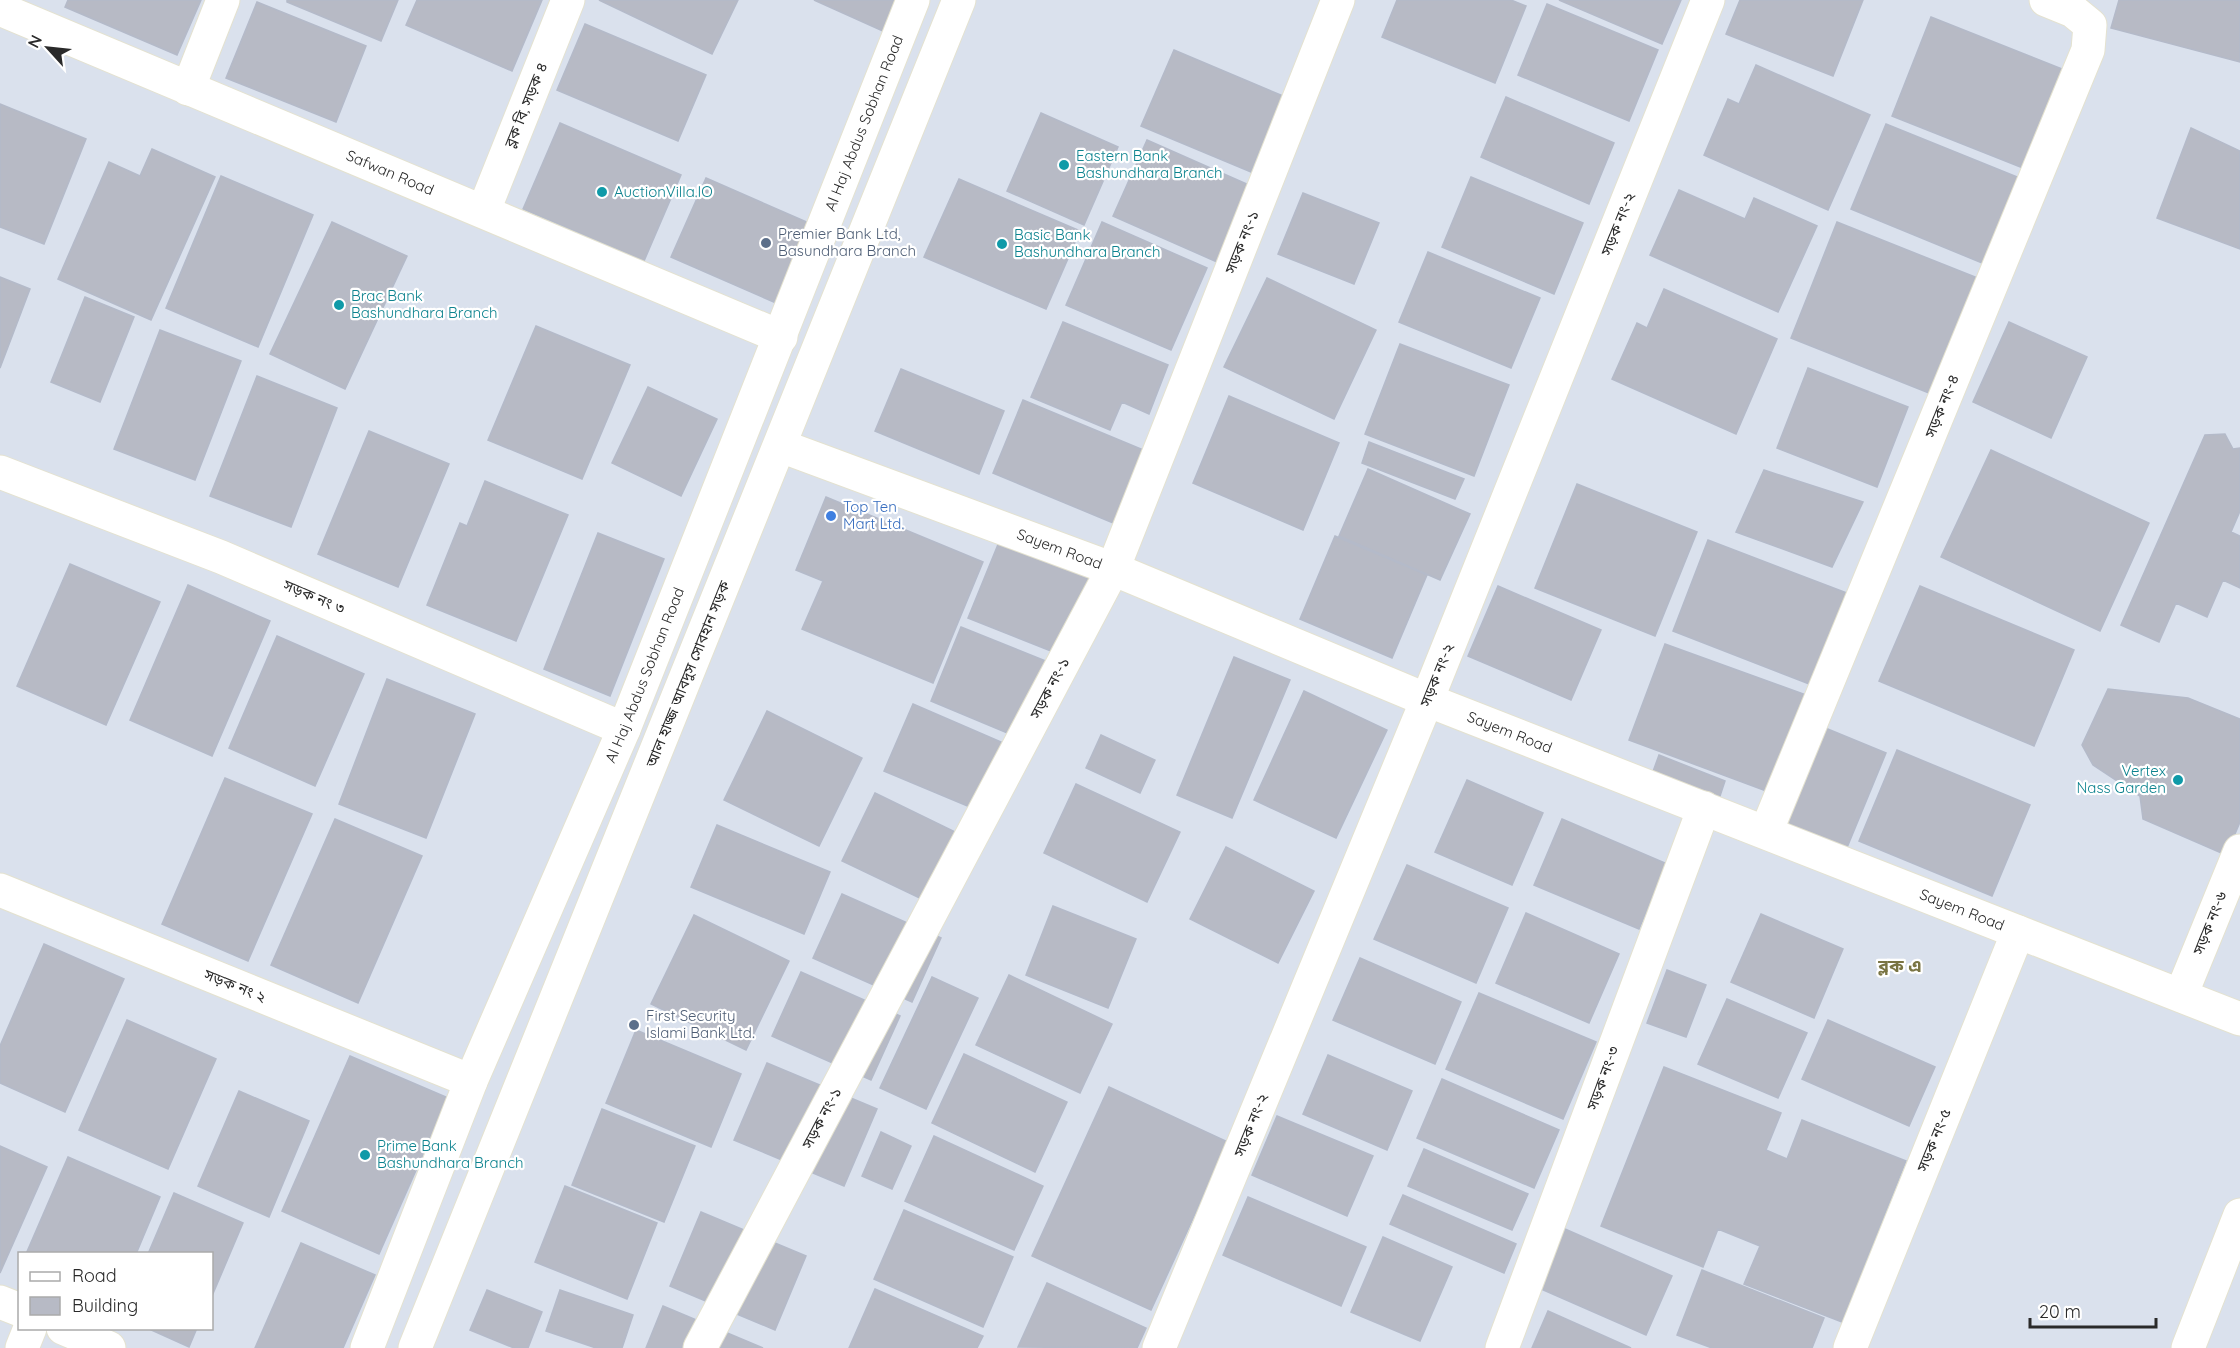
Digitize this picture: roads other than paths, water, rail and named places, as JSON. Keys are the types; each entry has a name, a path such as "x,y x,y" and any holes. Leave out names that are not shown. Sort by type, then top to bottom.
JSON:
{"street":[{"path":"188,88 223,0"},
{"name":"ব্লক বি, সড়ক ৪","path":"484,210 568,0"},
{"name":"Al Haj Abdus Sobhan Road","path":"367,1348 471,1081 624,729 913,0"},
{"name":"আল হাজ্জ আবদুস সোবহান সড়ক","path":"414,1348 781,446 959,0"},
{"name":"সড়ক নং-১","path":"700,1348 1113,569 1338,0"},
{"name":"সড়ক নং-২","path":"1159,1348 1427,700 1708,0"},
{"name":"সড়ক নং-৪","path":"1766,832 2088,50 2090,25 2073,11 2046,0"},
{"name":"Safwan Road","path":"0,9 484,210 781,337"},
{"name":"Sayem Road","path":"781,446 1113,569 1427,700 2240,1019"},
{"name":"সড়ক নং ৩","path":"0,472 221,557 624,729"},
{"name":"সড়ক নং-৩","path":"1502,1348 1704,808"},
{"name":"সড়ক নং-৬","path":"2181,995 2240,851"},
{"name":"সড়ক নং ২","path":"0,890 471,1081"},
{"name":"সড়ক নং-৫","path":"1850,1348 2018,932"},
{"path":"2188,1348 2240,1215"},
{"path":"0,1302 18,1309"},
{"path":"22,1348 30,1330"},
{"path":"65,1330 109,1348"}],"place":[{"name":"Eastern Bank Bashundhara Branch","path":"1064,165"},
{"name":"AuctionVilla.IO","path":"602,192"},
{"name":"Premier Bank Ltd, Basundhara Branch","path":"766,243"},
{"name":"Basic Bank Bashundhara Branch","path":"1002,244"},
{"name":"Brac Bank Bashundhara Branch","path":"339,305"},
{"name":"Top Ten Mart Ltd.","path":"831,516"},
{"name":"Vertex Nass Garden","path":"2178,780"},
{"name":"First Security Islami Bank Ltd.","path":"634,1025"},
{"name":"Prime Bank Bashundhara Branch","path":"365,1155"}],"district":[{"name":"ব্লক এ","path":"1900,966"}]}
